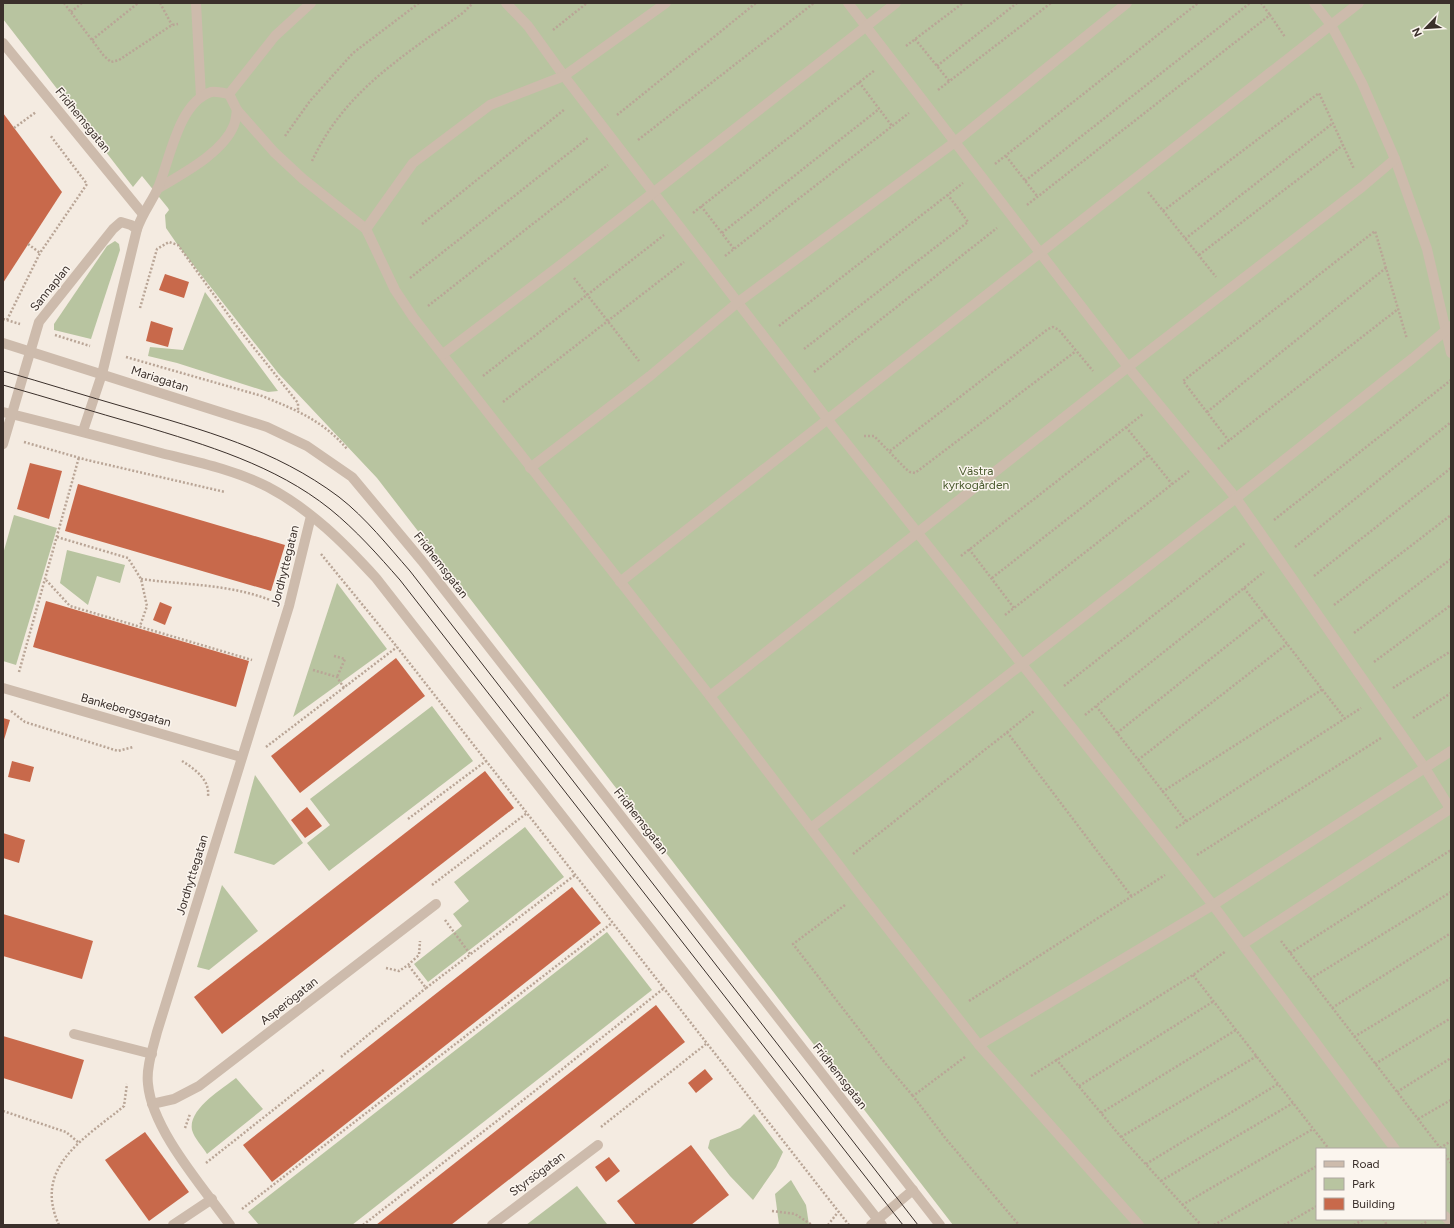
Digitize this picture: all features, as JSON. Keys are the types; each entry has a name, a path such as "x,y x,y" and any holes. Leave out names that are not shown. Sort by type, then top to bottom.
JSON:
{"street":[{"path":"196,3 201,98"},
{"path":"229,94 275,36 311,3"},
{"path":"506,3 528,26 564,76 654,192 710,268 848,446 1213,905 1394,1148"},
{"path":"366,229 413,163 490,105 564,76 666,3"},
{"path":"848,3 1128,367 1236,498 1377,698 1451,809 1270,927 1241,943"},
{"path":"443,354 563,263 896,3"},
{"path":"530,468 650,376 737,302 954,142 1127,3"},
{"path":"1314,3 1331,25 1362,83 1395,159 1427,249 1448,328 1451,353"},
{"path":"620,582 1358,3"},
{"name":"Fridhemsgatan","path":"3,43 142,213"},
{"path":"83,431 102,374 142,213 157,189 187,111 201,98 212,92 229,94"},
{"path":"229,94 237,110 274,152 303,180 366,229 395,290 413,318 443,354 530,468 710,696 860,893 979,1045 1139,1225"},
{"path":"157,189 197,164 225,140 234,125 237,110"},
{"path":"710,696 1128,367 1362,187 1395,159"},
{"name":"Sannaplan","path":"4,440 8,413 39,322 121,222 131,225 137,229"},
{"path":"811,828 1236,498 1413,358 1448,328"},
{"name":"Mariagatan","path":"3,343 267,427 307,446"},
{"path":"8,413 83,431 239,475 267,487 292,502 340,539 376,578 877,1223 913,1190"},
{"name":"Fridhemsgatan","path":"307,446 352,477 390,521 940,1225"},
{"name":"Jordhyttegatan","path":"230,1225 161,1127 152,1104 148,1082 157,1032 289,606 311,516"},
{"name":"Bankebergsgatan","path":"3,688 241,757"},
{"path":"979,1045 1213,905 1451,751"},
{"name":"Asperögatan","path":"152,1104 174,1099 199,1086 436,904"},
{"path":"74,1034 152,1054"},
{"name":"Styrsögatan","path":"492,1225 598,1145"},
{"path":"173,1225 212,1199"}],"path":[{"path":"64,3 111,62 119,60 172,24 196,21"},
{"path":"71,12 82,3"},
{"path":"92,40 138,3"},
{"path":"160,3 172,24"},
{"path":"274,152 310,101 353,53 419,3"},
{"path":"303,180 319,146 335,122 369,83 387,67 464,12 473,3"},
{"path":"539,41 587,3"},
{"path":"395,290 756,3"},
{"path":"469,388 859,82 963,3"},
{"path":"937,66 1017,3"},
{"path":"710,268 1051,3"},
{"path":"764,337 948,195 1006,156 1198,3"},
{"path":"1025,181 1250,3"},
{"path":"1261,3 1295,51"},
{"path":"800,383 1270,15"},
{"path":"915,39 950,82"},
{"path":"859,82 892,126"},
{"path":"1164,211 1319,93 1362,187"},
{"path":"422,224 580,96"},
{"path":"14,128 51,102"},
{"path":"30,108 38,119"},
{"path":"722,233 880,109"},
{"path":"1185,239 1333,123"},
{"path":"47,130 87,184 40,253 5,319 125,357 127,350"},
{"path":"1198,255 1343,145"},
{"path":"1006,156 1037,196"},
{"path":"1137,177 1227,291"},
{"path":"804,349 968,222 948,195"},
{"path":"701,206 734,249"},
{"path":"1229,441 1183,381 1375,231 1413,358"},
{"path":"138,314 157,249 169,242 178,245 235,324 298,403 298,411"},
{"path":"28,244 40,253"},
{"path":"488,414 698,251"},
{"path":"563,263 650,376"},
{"path":"1207,412 1387,267"},
{"path":"991,626 1398,309"},
{"path":"890,451 1048,329 1053,327 1059,330 1104,386"},
{"path":"848,446 867,435 874,436 910,472 915,473 923,469 1076,351"},
{"path":"946,568 1157,402"},
{"path":"1186,821 1096,706 1451,422"},
{"path":"1126,427 1172,484"},
{"path":"4,440 229,493"},
{"path":"992,578 1149,455"},
{"path":"19,674 79,457"},
{"path":"1299,588 1451,468"},
{"path":"1319,616 1451,515"},
{"path":"57,536 128,558 141,579 147,606 140,626"},
{"path":"306,538 397,647 849,1225"},
{"path":"969,549 1014,608"},
{"path":"1339,644 1451,559"},
{"path":"141,579 170,583 196,584 262,597 272,600 270,608"},
{"path":"46,580 70,606 255,661"},
{"path":"1244,588 1345,719"},
{"path":"1359,673 1451,605"},
{"path":"1117,733 1266,615"},
{"path":"1138,760 1287,644"},
{"path":"261,748 268,746 397,647"},
{"path":"1160,838 1451,651"},
{"path":"334,656 344,659 337,677"},
{"path":"313,670 337,677 344,688"},
{"path":"1162,792 1323,689"},
{"path":"953,1012 1451,693"},
{"path":"839,865 1048,699"},
{"path":"9,710 25,722 118,752 138,745"},
{"path":"1006,732 1132,897"},
{"path":"180,760 203,778 209,789 207,803"},
{"path":"408,819 486,761"},
{"path":"470,954 426,890 528,813"},
{"path":"1290,953 1451,850"},
{"path":"341,1057 426,988 575,875"},
{"path":"1310,979 1451,892"},
{"path":"860,893 792,944 946,1139 1019,1225"},
{"path":"238,1212 612,923"},
{"path":"1270,927 1440,1148 1451,1141"},
{"path":"1332,1008 1451,933"},
{"path":"381,968 399,971 408,965 419,955 420,941 424,936"},
{"path":"1017,1088 1036,1070 1193,975 1241,943"},
{"path":"408,965 426,988"},
{"path":"1193,975 1328,1148"},
{"path":"1354,1037 1451,978"},
{"path":"363,1225 663,989"},
{"path":"1079,1086 1214,1001"},
{"path":"1375,1064 1451,1018"},
{"path":"1101,1113 1236,1030"},
{"path":"598,1145 600,1128 706,1044"},
{"path":"913,1096 979,1045"},
{"path":"59,1225 52,1207 51,1194 54,1176 63,1158 78,1142 124,1106 130,1064 134,1050"},
{"path":"1121,1136 1257,1056"},
{"path":"1397,1092 1451,1058"},
{"path":"1056,1059 1121,1136 1201,1225"},
{"path":"208,1170 204,1164 325,1069"},
{"path":"1146,1164 1278,1084"},
{"path":"1418,1120 1451,1100"},
{"path":"1161,1181 1292,1103"},
{"path":"186,1134 187,1117 192,1109"},
{"path":"3,1111 66,1132 78,1142"},
{"path":"1182,1205 1313,1129"},
{"path":"1214,1225 1316,1167"},
{"path":"1284,1225 1316,1207"},
{"path":"772,1211 795,1214 812,1225"},
{"path":"828,1225 838,1212"}],"green space":[{"name":"Västra kyrkogården","path":"3,3 1451,3 1451,1225 953,1225 377,478 278,373 177,244 166,228 165,215 169,210 168,208 142,176 133,187 3,19"},
{"path":"115,241 119,244 120,250 91,339 54,330 54,324 107,246"},
{"path":"205,292 278,391 268,392 177,363 148,356 150,347 183,350"},
{"path":"14,515 57,528 16,665 3,661 3,554"},
{"path":"67,550 125,565 120,583 97,576 88,605 60,583"},
{"path":"337,583 387,649 293,717"},
{"path":"432,706 473,761 329,871 307,843 330,825 310,799"},
{"path":"255,775 303,843 274,865 234,853"},
{"path":"525,827 564,877 428,982 414,964 462,926 453,914 469,901 454,882"},
{"path":"222,885 258,931 209,970 197,967"},
{"path":"607,932 652,990 352,1225 259,1225 248,1212"},
{"path":"236,1078 263,1109 207,1154 193,1133 192,1122 200,1107 207,1100"},
{"path":"754,1114 783,1152 776,1167 753,1200 730,1176 708,1148 710,1140 740,1128"},
{"path":"791,1180 806,1205 809,1225 779,1225 775,1194"},
{"path":"577,1186 607,1224 526,1225"}],"building":[{"path":"3,113 62,192 3,283"},
{"path":"165,274 189,282 184,298 159,290"},
{"path":"151,321 173,328 168,347 146,341"},
{"path":"30,463 62,471 49,519 17,509"},
{"path":"78,484 285,545 271,591 65,531"},
{"path":"46,601 249,661 236,707 33,647"},
{"path":"160,602 172,607 165,625 153,620"},
{"path":"396,658 425,696 300,793 271,756"},
{"path":"3,718 10,720 3,743"},
{"path":"12,761 34,767 30,782 8,777"},
{"path":"485,771 514,808 222,1034 194,997"},
{"path":"307,807 322,826 305,838 291,820"},
{"path":"3,833 25,840 19,863 3,858"},
{"path":"572,887 601,923 272,1182 243,1145"},
{"path":"3,914 93,941 82,979 3,956"},
{"path":"656,1005 685,1042 451,1225 376,1225"},
{"path":"3,1036 84,1060 72,1099 3,1078"},
{"path":"705,1069 713,1079 696,1093 688,1083"},
{"path":"145,1132 189,1192 149,1221 105,1160"},
{"path":"691,1145 729,1195 691,1225 636,1225 617,1201"},
{"path":"609,1157 620,1171 606,1182 595,1167"}],"tram line":[{"path":"3,371 184,424 238,443 290,466 315,480 349,505 376,532 410,571 918,1225"},
{"path":"3,385 165,433 239,458 263,468 309,494 349,525 400,580 903,1225"}]}
